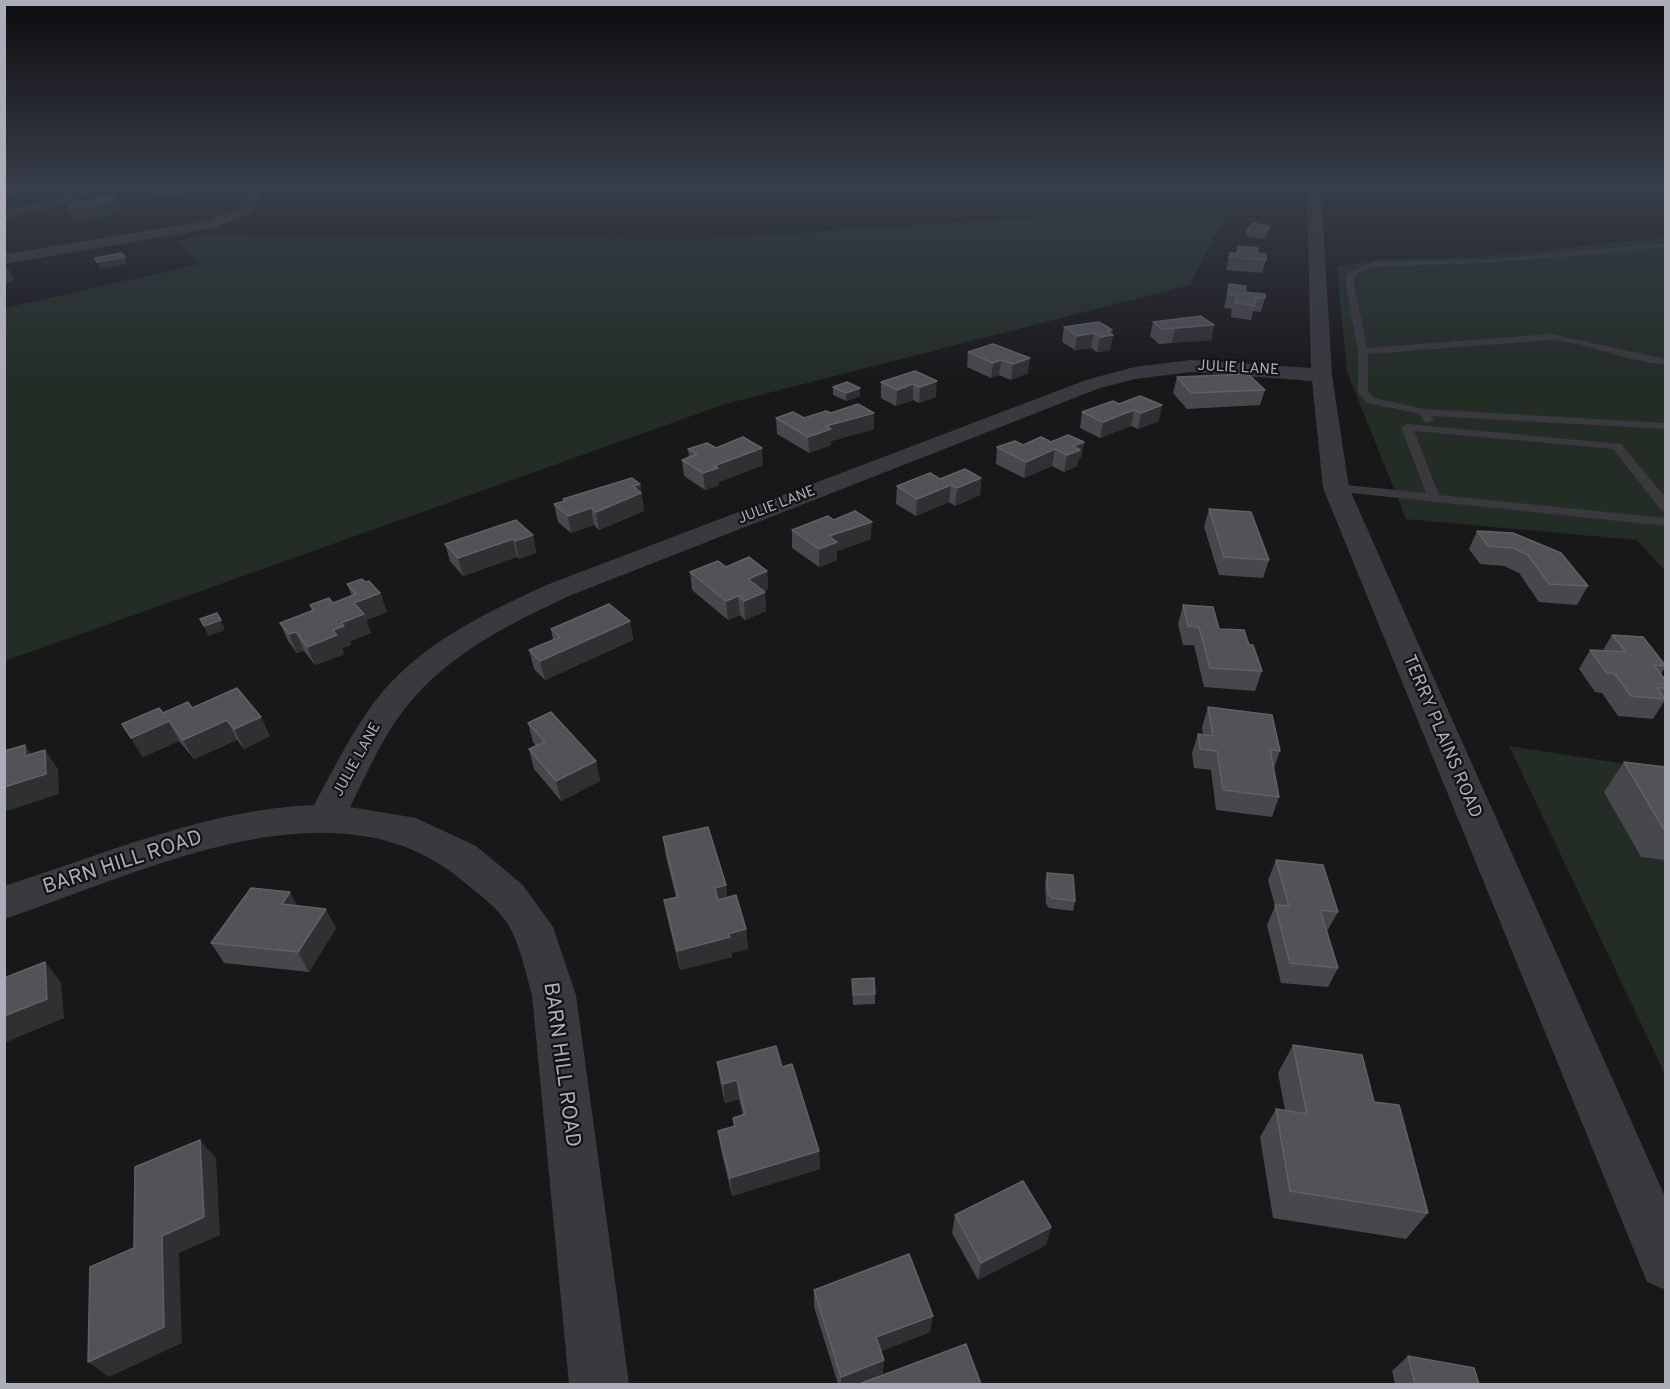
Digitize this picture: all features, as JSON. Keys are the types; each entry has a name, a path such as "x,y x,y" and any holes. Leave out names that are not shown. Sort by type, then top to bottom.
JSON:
{"street":[{"path":"4,259 41,253"},
{"name":"TERRY PLAINS ROAD","path":"1317,253 1322,375 1336,488 1665,1263"},
{"name":"JULIE LANE","path":"326,818 386,710 416,676 463,638 498,618 559,591 1093,384 1134,373 1192,366 1322,375"},
{"name":"BARN HILL ROAD","path":"4,903 200,837 278,820 326,818 403,828 462,857 509,896 532,927 555,995 598,1384"}],"lane":[{"path":"1586,253 1524,259 1365,266 1352,274 1349,280 1362,351 1363,393 1371,401 1424,411 1665,426"},
{"path":"1362,351 1558,337 1591,343 1635,359 1665,362"},
{"path":"1424,411 1433,429"},
{"path":"1434,499 1407,427 1617,446 1665,507"},
{"path":"1336,488 1665,522"}],"shaded area":[{"path":"189,253 1206,253 1190,285 725,404 5,661 5,308 200,264"},
{"path":"1514,253 1665,253 1665,571 1637,540 1406,519 1347,372 1337,267 1376,259 1472,257"},
{"path":"1509,746 1665,770 1665,1074"}],"building":[{"path":"122,253 125,257 97,262 95,258"},
{"path":"1230,253 1266,254 1266,260 1229,257"},
{"path":"1229,284 1246,286 1245,292 1265,294 1265,298 1256,297 1255,306 1235,303 1236,295 1228,294"},
{"path":"1201,316 1214,325 1162,329 1153,322"},
{"path":"1099,322 1112,330 1107,331 1113,335 1100,337 1094,333 1077,336 1064,327"},
{"path":"993,344 1030,358 1013,364 1001,360 993,363 968,352"},
{"path":"915,371 937,381 920,387 913,384 897,390 881,382"},
{"path":"1248,374 1265,390 1191,393 1177,377"},
{"path":"847,382 860,388 846,393 833,387"},
{"path":"1140,396 1162,405 1141,413 1134,410 1103,422 1082,412 1113,401 1119,404"},
{"path":"858,404 874,413 826,426 831,429 808,437 776,418 793,412 804,418 826,411 831,413"},
{"path":"1068,435 1084,442 1073,446 1080,450 1067,455 1055,449 1026,462 997,447 1015,441 1023,445 1041,437 1051,442"},
{"path":"743,437 762,448 714,466 718,468 703,473 682,460 697,454 688,449 707,443 716,448"},
{"path":"965,469 981,478 957,488 951,485 917,499 897,486 930,473 940,479"},
{"path":"632,478 640,484 633,486 641,493 596,512 591,508 568,516 554,504 565,501 563,499"},
{"path":"1209,509 1251,512 1269,560 1224,557"},
{"path":"855,511 872,522 829,536 837,542 819,549 792,530 828,516 834,520"},
{"path":"516,520 533,535 515,541 513,539 458,558 445,544"},
{"path":"1477,531 1513,533 1561,553 1588,586 1549,584 1528,555 1513,548 1488,546"},
{"path":"749,557 767,571 748,579 765,592 744,601 738,596 726,601 690,572 718,561 726,567"},
{"path":"362,579 365,582 369,581 380,593 354,603 364,614 341,623 344,626 333,630 337,635 307,647 296,632 289,634 280,623 314,610 310,605 329,598 333,603 356,594 347,584"},
{"path":"609,604 630,621 540,661 529,650 560,637 551,629"},
{"path":"1183,605 1213,607 1219,629 1244,630 1249,645 1253,645 1262,671 1210,668 1199,627 1188,626"},
{"path":"217,613 221,620 204,626 200,619"},
{"path":"1612,635 1643,637 1665,665 1654,665 1665,680 1665,688 1657,688 1665,699 1631,696 1614,673 1607,673 1590,650 1626,652"},
{"path":"237,688 261,717 234,729 227,720 183,740 169,721 131,738 122,724 159,708 163,713 188,702 192,708"},
{"path":"1208,707 1272,715 1280,751 1270,749 1279,797 1223,790 1217,751 1200,749 1198,734 1213,736"},
{"path":"551,712 596,761 556,781 529,749 545,742 528,723"},
{"path":"25,745 25,756 45,750 46,774 4,787 4,751"},
{"path":"1624,762 1665,767 1665,828 1663,828"},
{"path":"708,827 726,885 715,888 718,900 736,895 746,929 728,934 730,937 677,951 664,900 678,897 663,837"},
{"path":"1276,860 1323,865 1338,912 1320,910 1338,968 1290,963 1275,905 1289,906"},
{"path":"1047,873 1073,875 1075,901 1052,898 1048,894"},
{"path":"251,888 290,892 282,904 326,909 298,952 211,943"},
{"path":"45,962 47,999 4,1016 4,978"},
{"path":"874,978 875,994 853,995 852,979"},
{"path":"1293,1045 1362,1055 1374,1102 1399,1105 1428,1213 1290,1191 1276,1109 1307,1114"},
{"path":"776,1046 782,1067 792,1064 819,1151 730,1178 718,1131 735,1126 733,1118 745,1114 737,1080 723,1084 717,1062"},
{"path":"200,1140 204,1217 162,1236 164,1327 88,1362 90,1267 134,1248 135,1167"},
{"path":"1023,1181 1051,1227 981,1263 955,1215"},
{"path":"909,1254 933,1316 876,1337 884,1360 841,1377 814,1290"},
{"path":"966,1344 981,1384 859,1384"},
{"path":"1408,1356 1474,1368 1479,1384 1415,1384"}]}
